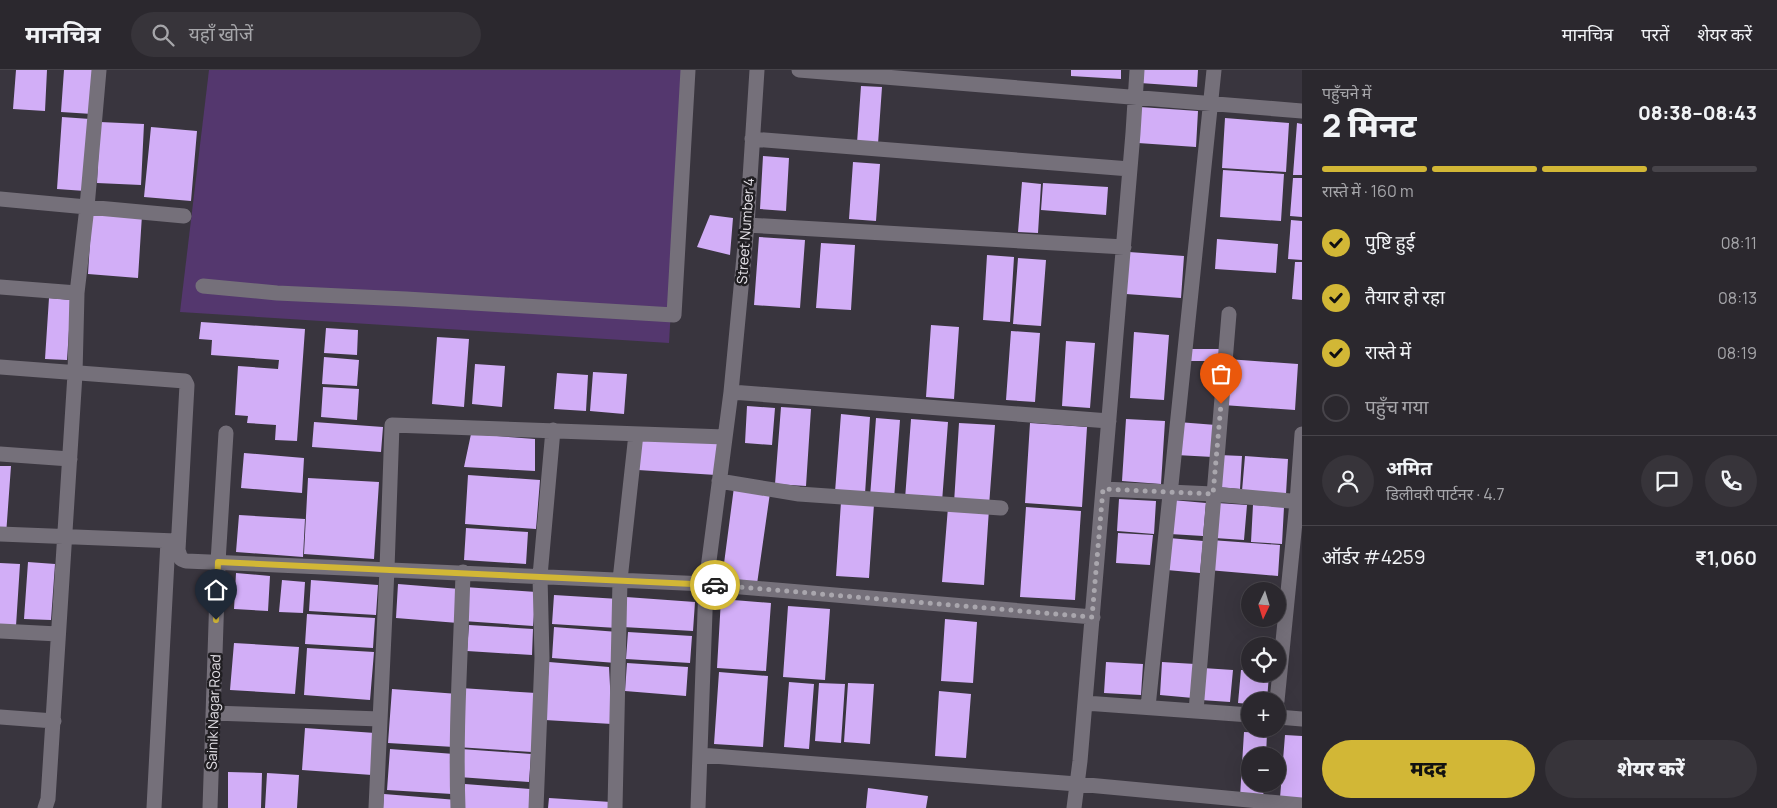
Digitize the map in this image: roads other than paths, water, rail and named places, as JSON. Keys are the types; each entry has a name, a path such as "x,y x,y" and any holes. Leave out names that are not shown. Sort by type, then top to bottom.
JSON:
{"street":[{"path":"45,808 48,799 54,721 75,374 77,293 87,207 99,70"},
{"path":"203,286 277,293 674,315 688,70"},
{"name":"Street Number 4","path":"698,808 706,584 731,392 747,225 757,70"},
{"path":"799,70 1302,111"},
{"path":"1074,808 1085,703 1124,247 1137,70"},
{"path":"1148,708 1214,70"},
{"path":"752,139 1130,169"},
{"path":"0,199 184,216"},
{"path":"747,225 1124,247"},
{"path":"0,287 77,293"},
{"path":"1196,711 1229,314"},
{"path":"0,368 182,381 186,383 154,808"},
{"path":"731,392 1109,420"},
{"path":"376,808 392,425 725,437"},
{"path":"536,808 542,658 540,576 553,430"},
{"name":"Sainik Nagar Road","path":"210,808 218,562 226,433"},
{"path":"615,808 620,580 636,434"},
{"path":"1279,692 1300,502 1302,434"},
{"path":"0,454 70,459"},
{"path":"719,481 799,494 1001,508"},
{"path":"1103,489 1213,494 1300,502"},
{"path":"0,534 173,541"},
{"path":"173,541 180,559 186,561 706,584 1092,617"},
{"path":"458,808 456,736 461,662 463,572"},
{"path":"0,631 58,634"},
{"path":"1085,703 1241,714"},
{"path":"213,713 380,719"},
{"path":"0,716 54,721"},
{"path":"1286,718 1302,719"},
{"path":"700,755 1077,784 1302,805"}]}
